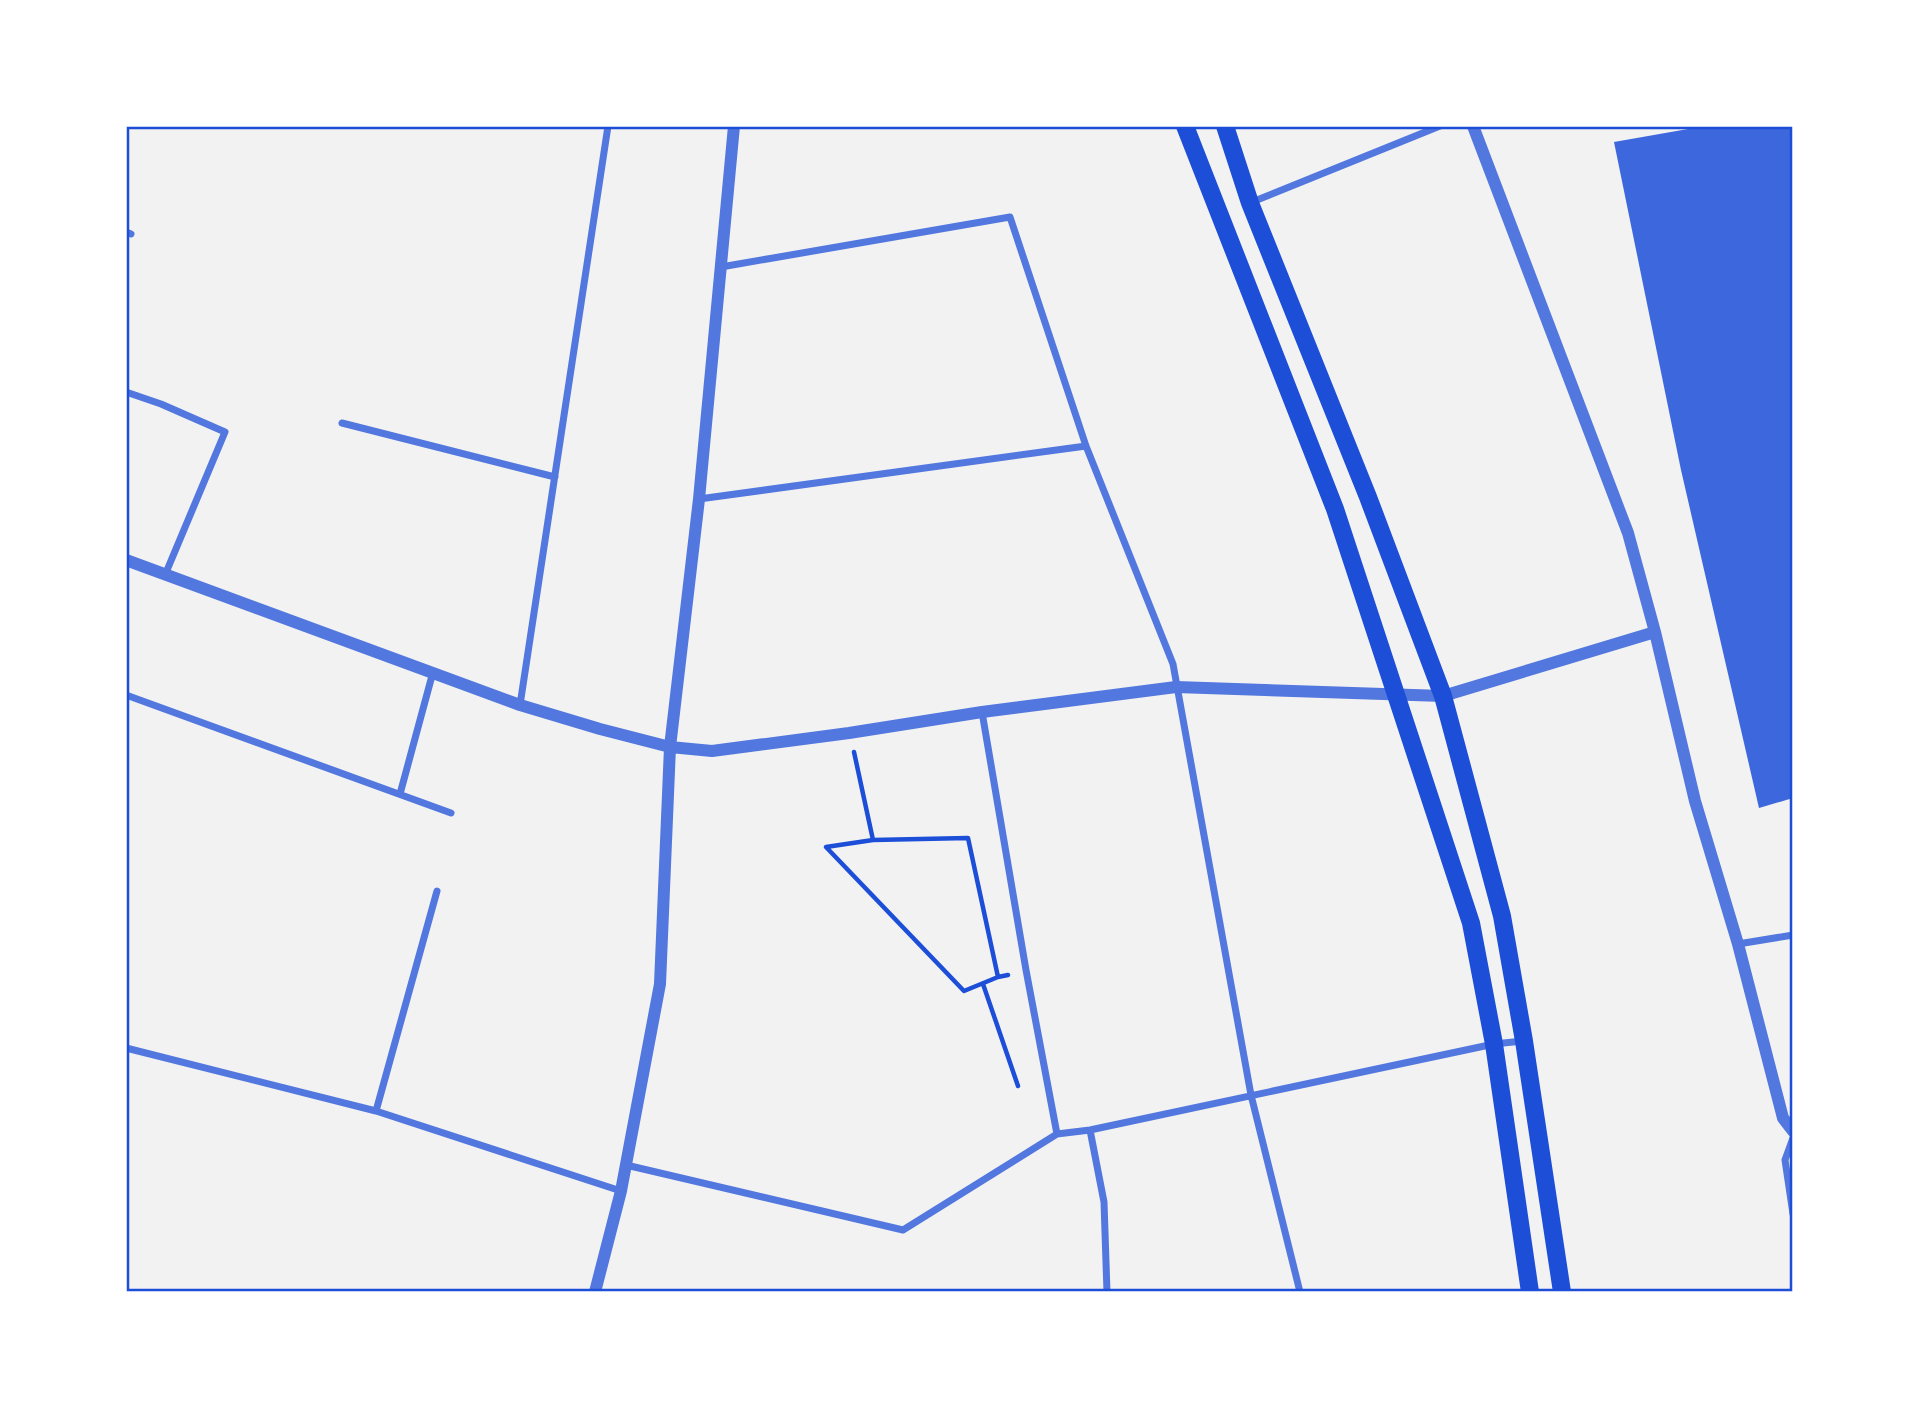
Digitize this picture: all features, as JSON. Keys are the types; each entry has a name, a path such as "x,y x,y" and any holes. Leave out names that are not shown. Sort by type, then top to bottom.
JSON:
{"main road":[{"path":"1185,126 1335,509 1471,923 1494,1044 1530,1292"},
{"path":"1225,126 1250,203 1368,497 1443,696 1502,916 1562,1292"}],"street":[{"path":"520,705 608,126"},
{"path":"596,1292 621,1191 660,984 670,747 699,499 734,126"},
{"path":"1250,203 1440,126"},
{"path":"1473,126 1628,533 1655,632 1695,801 1738,944 1783,1118 1793,1131"},
{"path":"721,267 1010,217 1086,446 1173,664 1251,1095 1300,1292"},
{"path":"126,392 225,432 165,575"},
{"path":"342,423 555,477"},
{"path":"699,499 1086,446"},
{"path":"126,560 520,705 670,747 712,751 1176,687 1443,696 1655,632"},
{"path":"400,794 433,672"},
{"path":"126,695 451,813"},
{"path":"982,712 1057,1134"},
{"path":"376,1111 437,891"},
{"path":"1738,944 1793,934"},
{"path":"626,1165 902,1230 1057,1134 1090,1130 1494,1044 1524,1041"},
{"path":"126,1048 376,1111 621,1191"},
{"path":"1090,1130 1104,1202 1107,1292"},
{"path":"1793,1138 1785,1160 1793,1214"}],"path":[{"path":"849,733 873,840"},
{"path":"998,978 968,838 873,840 826,847 964,991 1026,970"},
{"path":"983,984 1018,1086"}],"building":[{"path":"1705,126 1793,126 1793,798 1759,808 1681,470 1614,142"}]}
